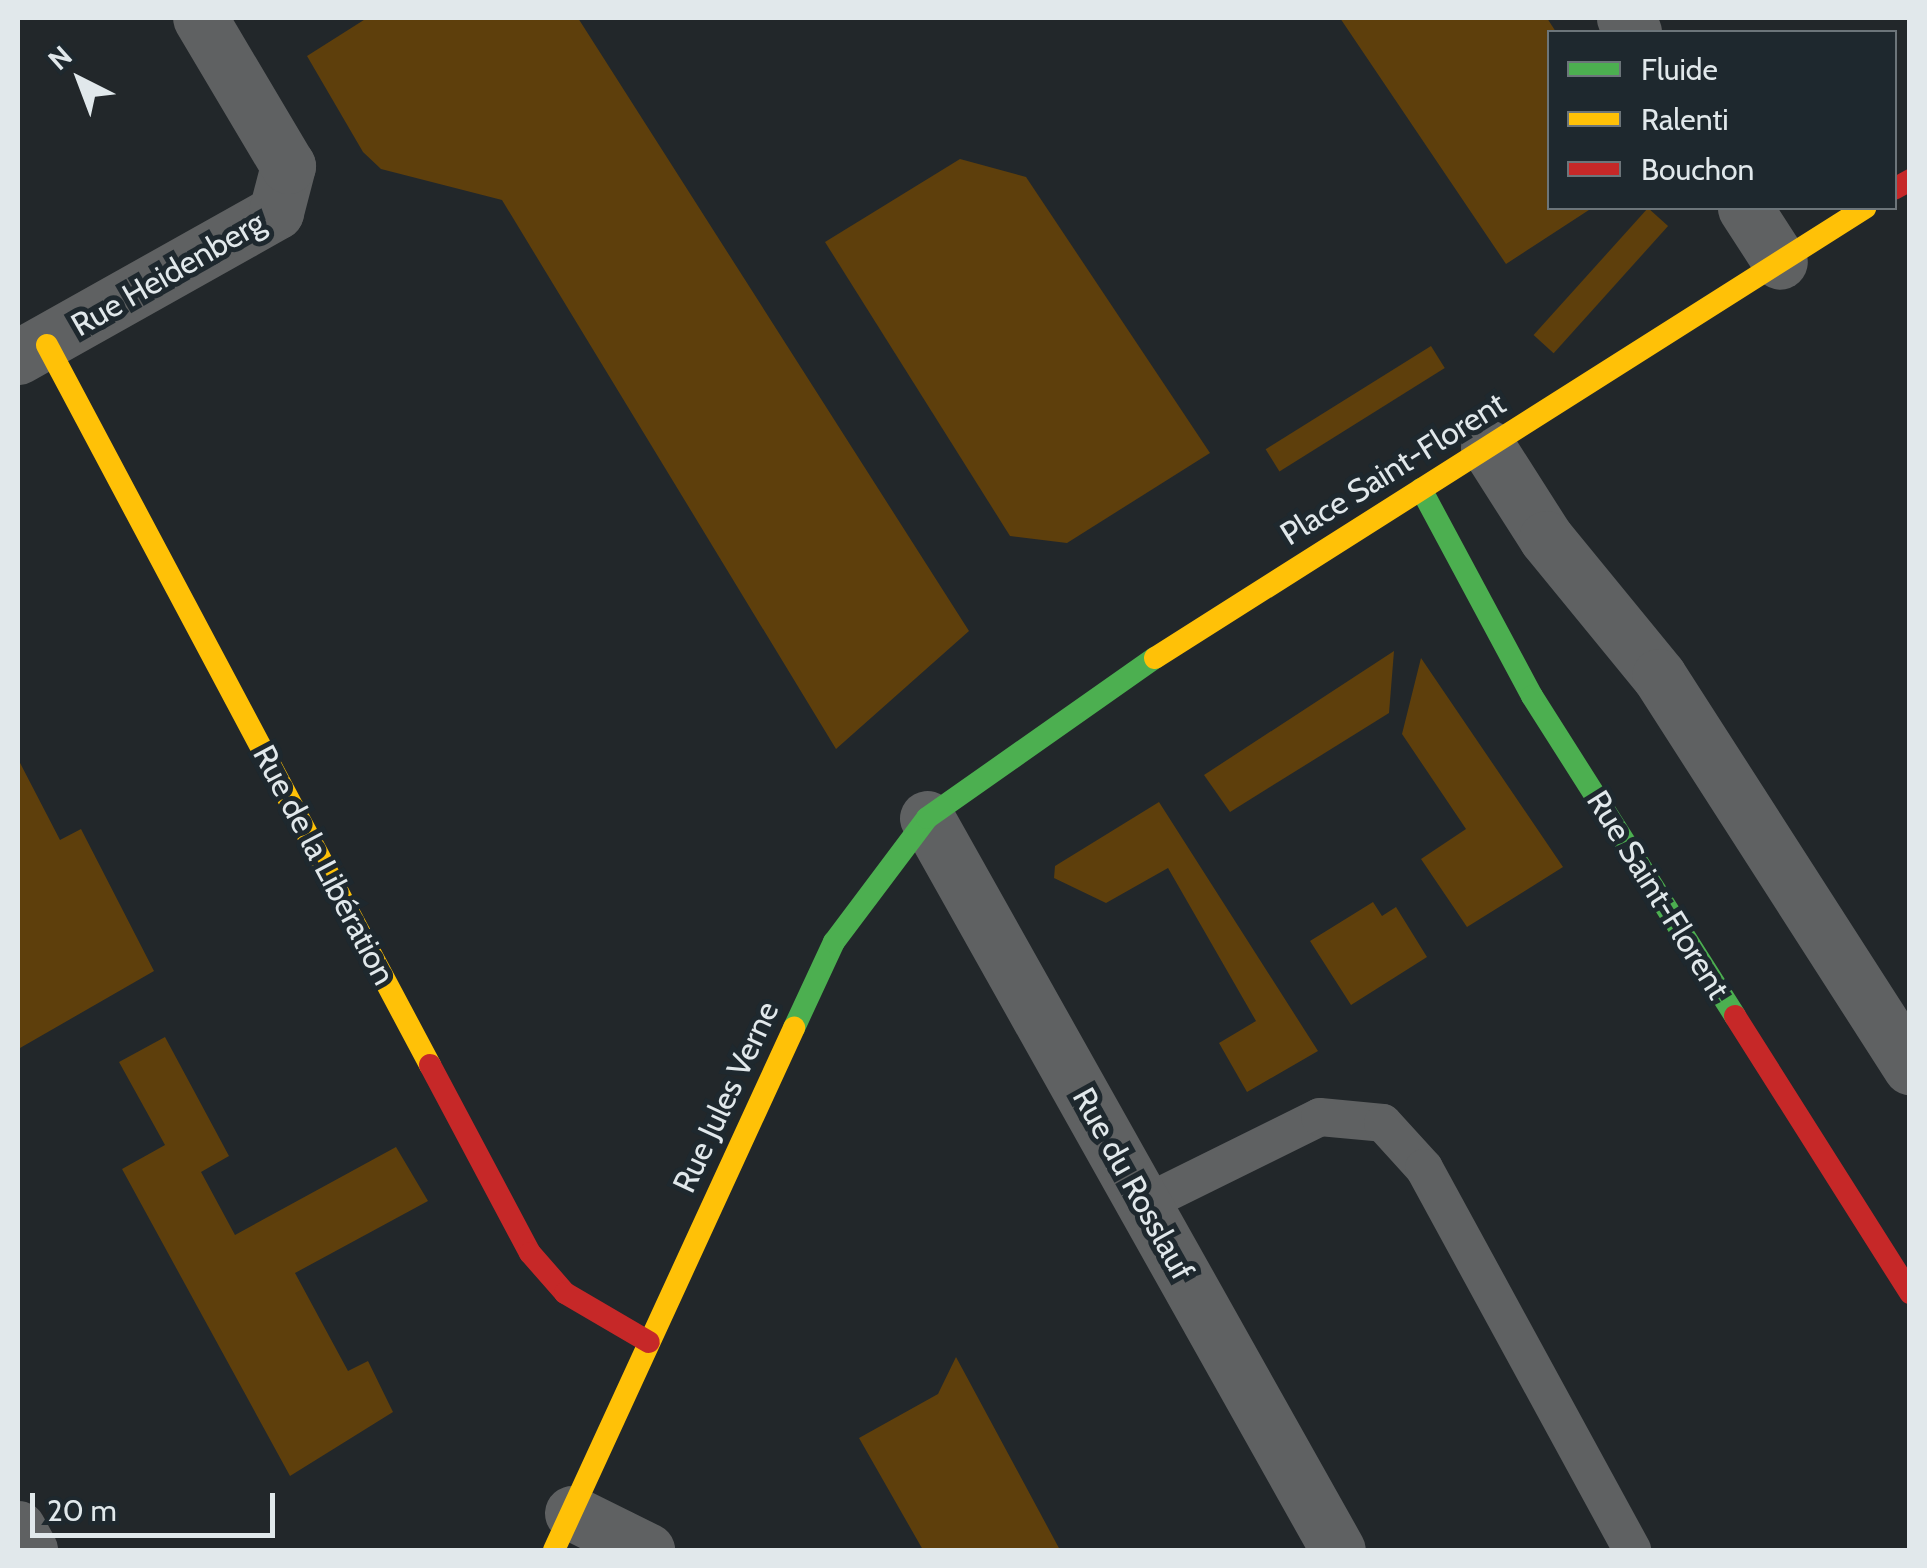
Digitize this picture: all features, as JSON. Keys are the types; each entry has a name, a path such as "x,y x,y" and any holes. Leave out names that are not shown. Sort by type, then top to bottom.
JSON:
{"street":[{"name":"Rue Heidenberg","path":"32,351 276,212 288,166 200,18"},
{"path":"1746,210 1780,262"},
{"name":"Place Saint-Florent","path":"1040,731 1863,210"},
{"name":"Rue de la Libération","path":"32,351 530,1252 565,1293 650,1342"},
{"path":"1488,447 1546,538 1659,676 1910,1067"},
{"name":"Rue Saint-Florent","path":"1421,489 1532,696 1910,1293"},
{"name":"Rue Jules Verne","path":"563,1532 834,942 927,818 1040,731"},
{"name":"Rue du Rosslauf","path":"927,818 1338,1550"},
{"path":"18,1528 30,1550"},
{"path":"563,1532 648,1550"}],"lane":[{"path":"1144,1204 1320,1117 1383,1123 1424,1168 1632,1550"}],"shaded area":[{"path":"367,18 578,18 969,631 836,749 502,200 381,169 363,152 307,56"},
{"path":"1340,18 1547,18 1555,30 1547,30 1547,210 1589,210 1506,264"},
{"path":"960,159 1026,177 1210,453 1067,543 1010,536 825,242"},
{"path":"1650,210 1668,226 1554,353 1534,335"},
{"path":"1431,346 1445,368 1279,471 1266,449"},
{"path":"1394,651 1389,713 1230,812 1204,775"},
{"path":"1421,658 1563,867 1467,927 1421,859 1466,829 1402,734"},
{"path":"18,759 60,840 81,829 154,971 20,1048"},
{"path":"1159,802 1318,1051 1247,1092 1219,1043 1256,1021 1168,868 1106,903 1054,878 1055,866"},
{"path":"1373,902 1382,916 1396,907 1427,957 1351,1005 1310,941"},
{"path":"165,1037 229,1156 201,1172 235,1235 396,1147 428,1201 295,1273 348,1371 368,1361 393,1412 290,1476 122,1169 165,1145 119,1062"},
{"path":"956,1357 1060,1550 923,1550 859,1438 938,1394"}],"traffic: fast":[{"path":"1421,489 1532,696 1735,1016"},
{"path":"794,1028 834,942 927,818 1155,658"}],"traffic: slow":[{"path":"1155,658 1862,210"},
{"path":"47,345 430,1065"},
{"path":"554,1550 794,1028"}],"traffic: jam":[{"path":"1897,187 1910,180"},
{"path":"1735,1016 1910,1293"},
{"path":"430,1065 530,1253 565,1293 649,1342"}]}
